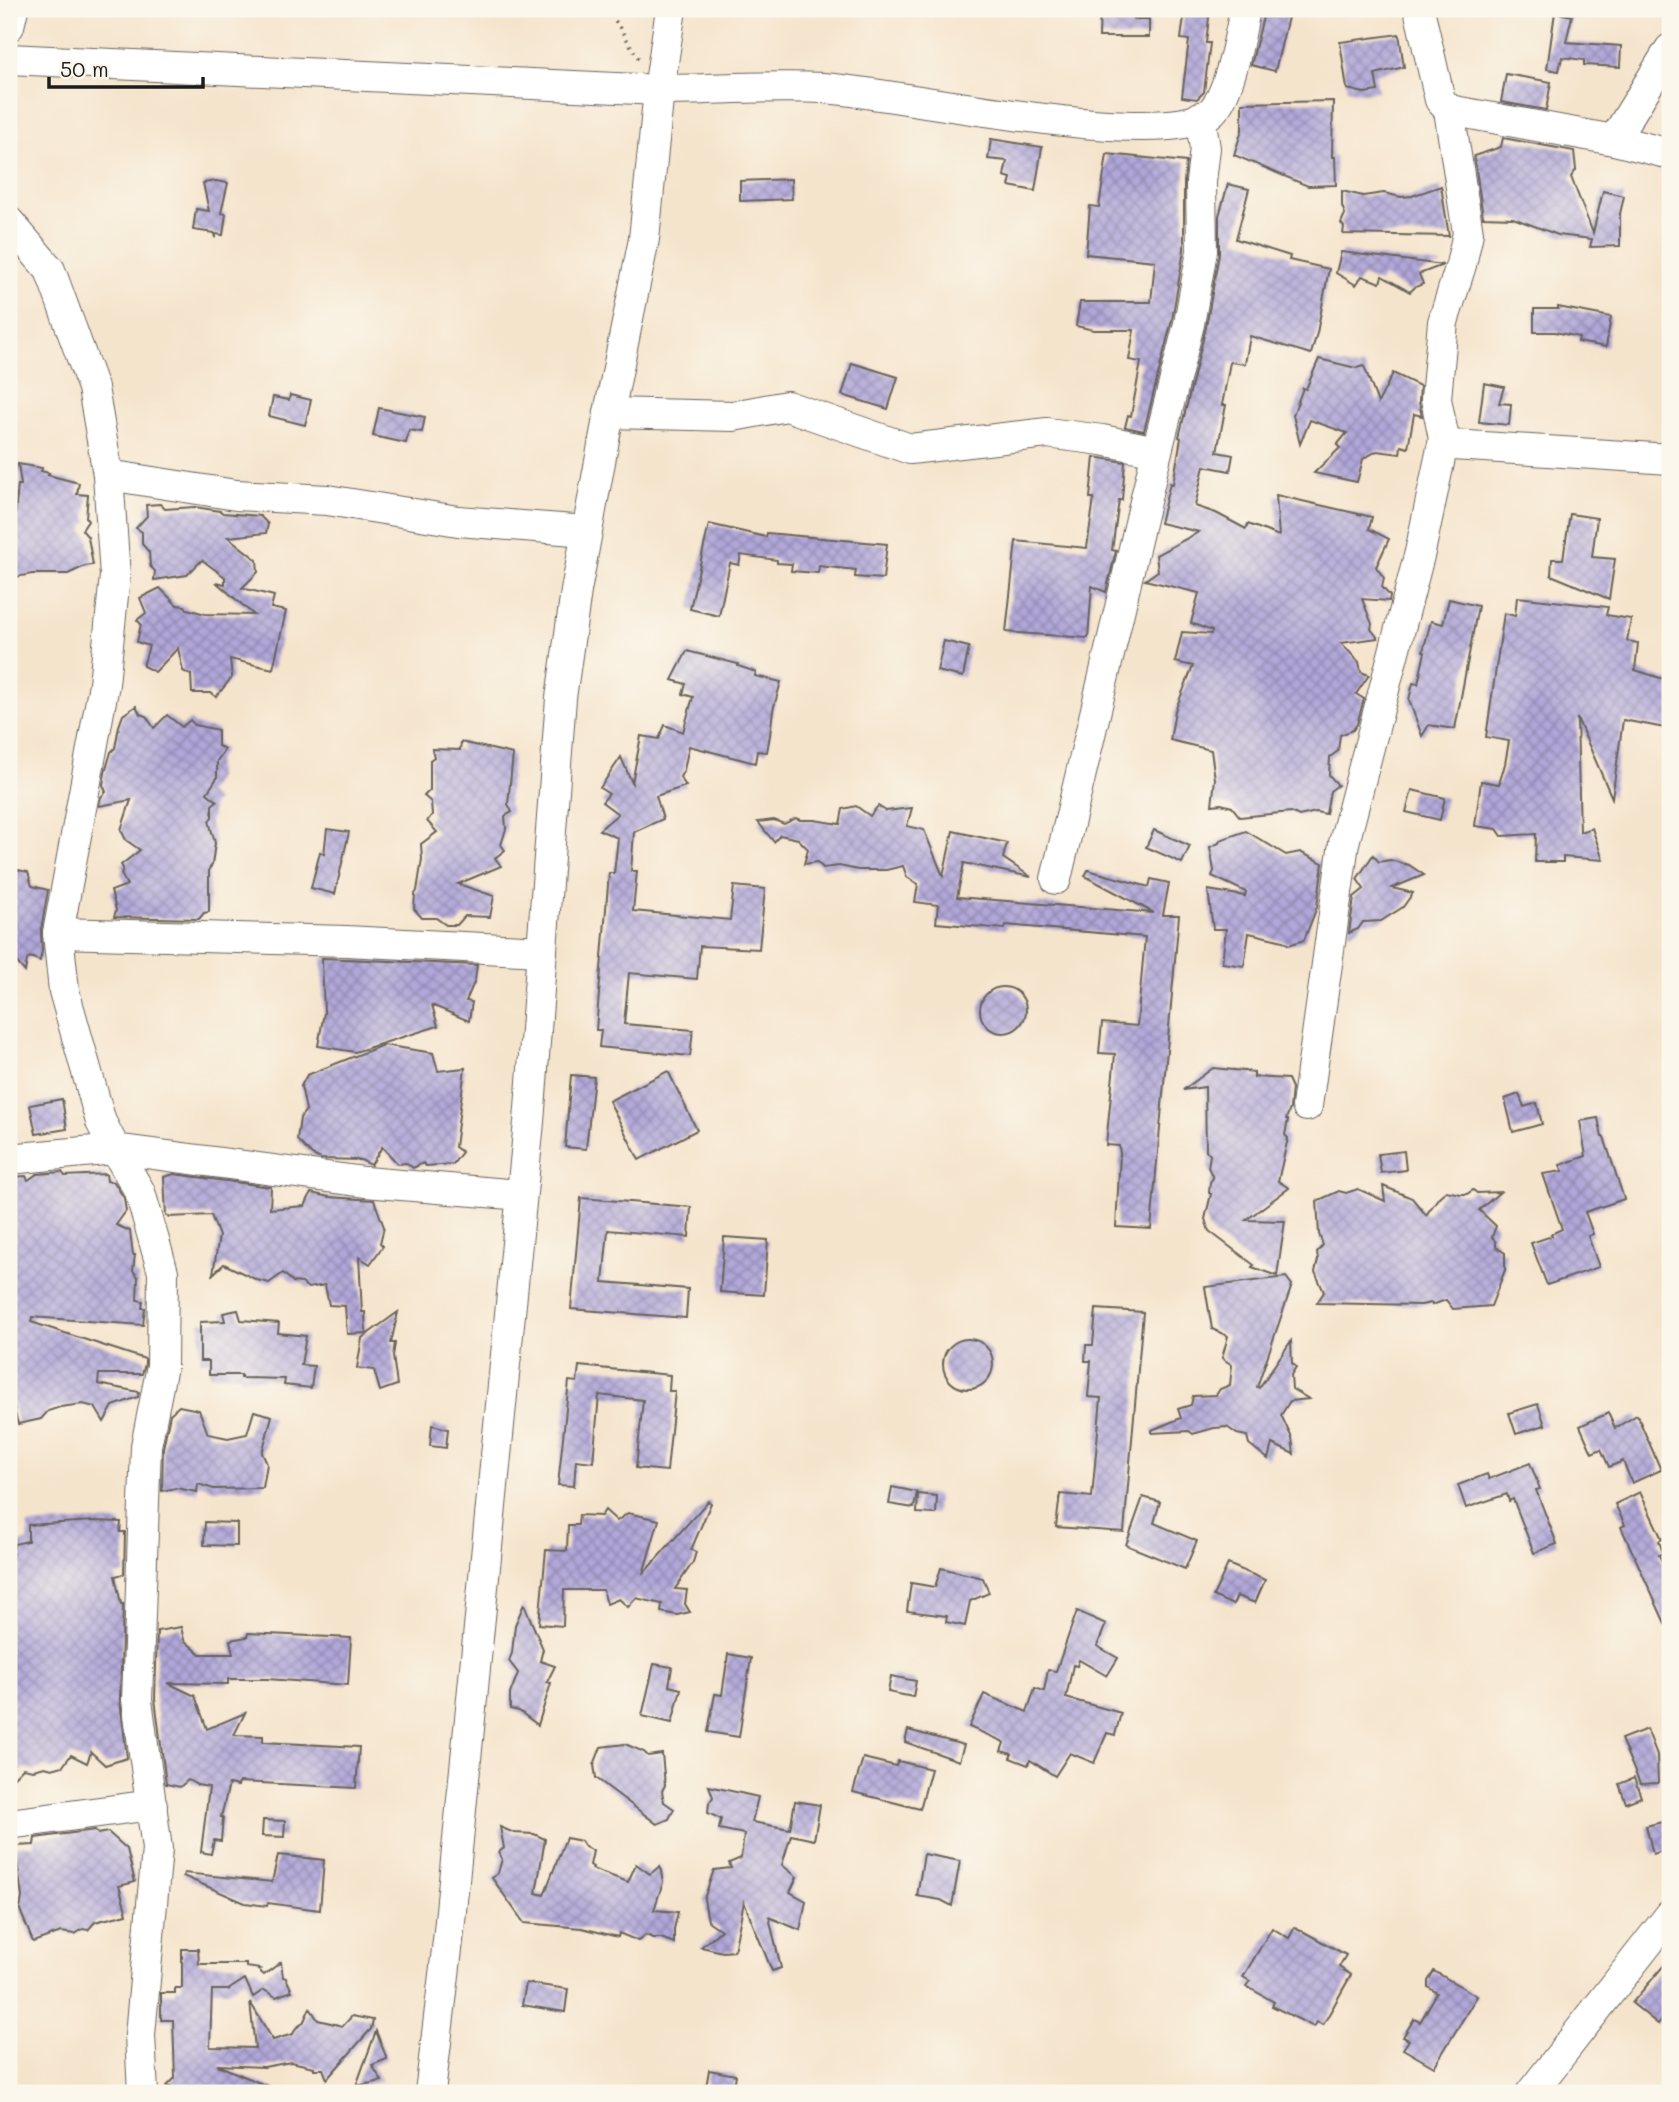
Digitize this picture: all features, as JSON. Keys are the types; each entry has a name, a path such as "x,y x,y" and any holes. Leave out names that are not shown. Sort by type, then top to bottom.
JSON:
{"street":[{"path":"9,26 13,9"},
{"path":"430,2093 449,1929 522,1195 562,698 587,531 644,239 659,90 671,9"},
{"path":"9,59 659,90 824,88 1088,123 1153,126 1188,123 1211,113 1229,82 1245,9"},
{"path":"1419,9 1440,100 1450,110 1614,140 1670,154"},
{"path":"1614,140 1670,49"},
{"path":"1307,1106 1344,843 1420,552 1444,439 1436,399 1443,322 1468,233 1450,110"},
{"path":"1056,879 1189,324 1202,251 1201,182 1205,148 1200,117"},
{"path":"9,222 50,270 93,388 108,475 114,576 104,684 58,933 64,991 101,1122 140,1192 163,1272 163,1366 146,1446 137,1700 157,1849 140,2035 143,2093"},
{"path":"609,412 733,416 788,405 910,449 1047,433 1157,451"},
{"path":"1444,439 1453,445 1670,459"},
{"path":"108,475 236,495 327,500 458,521 587,531"},
{"path":"58,933 346,941 542,951"},
{"path":"9,1159 115,1149 365,1181 522,1195"},
{"path":"9,1824 152,1805"},
{"path":"1531,2093 1670,1915"}],"path":[{"path":"608,9 659,90"}],"building":[{"path":"1100,9 1134,9 1134,19 1149,19 1149,37 1099,37"},
{"path":"1185,9 1210,9 1206,43 1210,43 1204,92 1197,99 1182,97 1189,40 1181,39"},
{"path":"1265,9 1290,9 1275,71 1251,65"},
{"path":"1555,12 1572,16 1566,42 1621,46 1620,67 1584,65 1584,60 1562,57 1559,71 1547,69"},
{"path":"1399,34 1404,67 1375,74 1378,91 1364,93 1347,89 1340,42"},
{"path":"1506,74 1551,82 1546,110 1501,102"},
{"path":"1333,101 1332,157 1335,157 1336,185 1308,186 1234,155 1242,130 1242,103"},
{"path":"1503,138 1574,151 1576,170 1571,177 1593,233 1603,191 1624,196 1620,214 1620,246 1590,247 1592,239 1558,235 1513,218 1483,217 1474,156 1501,147"},
{"path":"991,139 1042,147 1035,191 1009,186 1011,178 1004,176 1007,161 988,159"},
{"path":"1107,154 1186,162 1184,250 1172,320 1144,431 1125,427 1128,415 1131,416 1141,362 1129,360 1134,330 1094,330 1076,326 1080,302 1151,302 1155,261 1086,254 1090,206 1099,207"},
{"path":"791,179 792,199 740,201 740,181"},
{"path":"203,183 228,183 221,213 226,214 223,235 216,234 215,238 214,233 193,230 196,209 209,211"},
{"path":"1228,184 1249,189 1236,239 1290,256 1289,260 1329,269 1311,354 1250,336 1245,364 1230,362 1222,405 1226,405 1217,452 1233,455 1230,471 1204,466 1195,506 1216,513 1246,529 1248,524 1279,536 1276,495 1372,517 1369,529 1389,539 1376,567 1384,578 1382,587 1390,596 1389,601 1362,599 1372,624 1371,629 1378,638 1341,643 1359,662 1361,672 1369,675 1356,694 1364,699 1357,724 1353,730 1340,735 1338,751 1330,757 1329,775 1338,785 1330,791 1326,814 1316,812 1299,816 1291,812 1240,817 1232,807 1212,805 1215,779 1211,750 1170,740 1175,711 1193,666 1175,662 1182,632 1211,634 1212,631 1191,623 1199,593 1145,580 1158,571 1156,555 1199,532 1160,523 1170,483 1173,484 1181,438 1179,437 1206,327 1219,254 1219,216"},
{"path":"1441,186 1449,236 1343,234 1344,227 1341,223 1345,214 1342,191 1363,196 1384,193 1401,197"},
{"path":"1341,252 1443,265 1419,274 1423,284 1410,292 1382,276 1380,283 1362,276 1356,285 1336,273"},
{"path":"1558,307 1611,317 1606,347 1578,342 1579,337 1555,332 1534,332 1534,309"},
{"path":"1319,359 1356,368 1364,366 1378,403 1393,373 1420,386 1422,416 1414,414 1408,448 1401,446 1400,454 1377,451 1363,459 1357,482 1314,473 1340,448 1337,445 1347,433 1310,420 1300,444 1293,415 1303,388 1306,389"},
{"path":"852,363 898,377 888,409 842,395"},
{"path":"1484,383 1504,387 1499,403 1511,404 1509,425 1479,422"},
{"path":"290,395 311,400 305,425 269,416 273,397 289,400"},
{"path":"379,408 425,417 422,432 409,430 406,443 373,436"},
{"path":"1094,457 1125,462 1122,500 1119,500 1112,550 1116,551 1106,592 1092,586 1088,638 1006,632 1016,541 1087,548 1094,498 1090,498"},
{"path":"18,464 42,468 41,471 49,473 48,475 79,483 77,494 88,495 88,521 82,530 88,537 93,565 68,574 16,577 14,573 9,575 18,485 21,485"},
{"path":"160,504 165,509 195,507 223,513 260,516 268,524 266,533 228,537 257,560 258,572 242,588 274,596 271,608 286,611 273,669 230,659 232,677 216,697 211,693 192,693 191,675 183,671 178,648 155,672 143,666 149,646 137,642 141,624 137,620 146,613 140,598 160,588 177,605 187,609 205,614 254,615 216,582 225,584 225,577 202,560 187,575 154,580 155,571 150,566 149,552 142,544 142,532 136,528 147,516 146,505"},
{"path":"1570,514 1597,518 1592,557 1615,559 1609,599 1551,575 1552,559 1563,559"},
{"path":"709,524 766,537 767,533 887,544 883,579 855,577 856,570 819,566 818,573 791,571 792,564 741,555 739,565 730,563 719,616 690,609"},
{"path":"1517,597 1608,607 1606,615 1631,619 1627,641 1638,643 1635,670 1670,681 1670,729 1623,720 1612,798 1577,718 1580,832 1592,828 1603,860 1563,857 1563,862 1535,862 1536,834 1502,836 1497,829 1475,826 1481,781 1499,784 1505,764 1509,741 1486,737 1504,613 1515,616"},
{"path":"1449,599 1478,606 1455,729 1429,725 1422,736 1409,700 1413,683 1418,684 1431,621 1443,624"},
{"path":"944,641 969,647 963,677 937,671"},
{"path":"687,651 738,664 756,672 755,676 781,682 773,710 767,752 757,751 755,763 689,746 680,777 686,786 656,796 663,819 634,832 631,871 637,871 633,911 730,920 734,886 765,889 759,949 700,946 697,979 629,973 624,1024 693,1030 690,1056 599,1047 601,1030 596,1030 609,873 614,873 618,838 599,830 618,814 602,802 609,794 600,788 621,757 632,783 641,736 659,739 665,725 683,732 693,697 683,694 686,684 672,680"},
{"path":"136,706 154,728 167,715 182,727 190,720 195,725 218,730 218,746 225,749 217,761 217,778 207,793 217,801 212,805 212,817 209,821 215,843 209,869 209,912 199,919 114,917 116,910 111,891 127,885 121,874 121,865 140,850 126,840 121,830 131,800 99,806 101,797 106,792 103,785 105,773 111,752 115,748 123,715"},
{"path":"461,742 513,754 508,804 512,812 505,816 506,829 501,845 505,850 495,858 501,866 458,884 494,896 490,917 465,916 457,925 446,925 436,918 422,918 414,909 415,894 422,859 421,844 437,832 427,821 432,815 431,802 424,796 430,790 430,760 434,757 432,749 460,750"},
{"path":"1412,790 1445,798 1440,820 1406,812"},
{"path":"856,806 870,816 878,806 886,811 912,808 907,826 924,830 943,876 953,831 1007,843 1003,858 1031,877 964,863 957,897 1154,913 1085,876 1088,870 1149,887 1151,879 1169,883 1163,915 1179,915 1151,1229 1116,1227 1120,1154 1119,1146 1106,1145 1115,1054 1099,1053 1102,1023 1137,1026 1145,937 1006,925 1005,929 936,923 938,905 915,902 918,884 907,877 903,866 886,870 858,870 839,866 823,868 817,862 804,864 808,849 798,839 780,835 774,842 758,822 774,820 784,824 796,818 840,824 843,809"},
{"path":"327,829 349,832 335,894 311,888 320,852 324,854"},
{"path":"1154,830 1190,846 1182,863 1146,847"},
{"path":"1246,831 1286,855 1300,852 1323,863 1317,907 1304,940 1289,945 1283,941 1249,933 1244,966 1222,963 1226,929 1213,929 1208,890 1245,896 1246,892 1212,876 1214,871 1210,847 1220,840"},
{"path":"1373,855 1379,862 1390,860 1409,865 1424,875 1392,888 1413,893 1403,907 1381,921 1363,922 1358,929 1349,933 1354,897 1364,889 1357,879"},
{"path":"9,868 28,872 32,886 48,890 41,930 40,961 30,957 25,972 9,953"},
{"path":"322,958 477,965 475,980 466,1001 472,1002 469,1021 432,1005 438,1026 355,1052 318,1046 324,1013"},
{"path":"1003,987 1019,994 1026,1010 1019,1026 1003,1033 987,1026 980,1010 987,994"},
{"path":"383,1045 433,1053 438,1071 465,1068 455,1147 462,1152 453,1164 426,1166 423,1163 413,1168 407,1163 398,1164 382,1147 371,1165 361,1160 321,1159 312,1155 297,1140 300,1118 306,1110 301,1086 307,1075"},
{"path":"1213,1068 1254,1072 1254,1077 1288,1079 1292,1088 1286,1119 1285,1135 1288,1138 1278,1181 1289,1188 1246,1220 1285,1221 1277,1276 1252,1267 1254,1265 1209,1231 1205,1219 1211,1194 1210,1182 1213,1178 1208,1167 1210,1155 1206,1150 1205,1087 1183,1090"},
{"path":"668,1071 697,1130 639,1160 609,1101"},
{"path":"571,1075 594,1077 586,1149 565,1147"},
{"path":"1519,1094 1524,1107 1537,1103 1542,1124 1513,1132 1505,1099"},
{"path":"62,1099 67,1129 36,1134 30,1105"},
{"path":"1598,1118 1624,1199 1585,1212 1593,1234 1588,1236 1599,1267 1547,1285 1531,1243 1552,1236 1551,1234 1562,1229 1543,1174 1563,1171 1560,1165 1586,1156 1580,1121"},
{"path":"1404,1151 1406,1170 1381,1173 1378,1154"},
{"path":"62,1172 65,1176 106,1174 107,1181 114,1182 124,1198 126,1211 116,1225 130,1231 135,1255 133,1271 138,1277 137,1300 143,1301 142,1308 145,1308 143,1325 32,1317 31,1322 145,1359 145,1364 142,1374 99,1374 98,1384 139,1392 138,1397 113,1406 104,1422 95,1407 83,1404 60,1407 48,1411 41,1419 18,1424 14,1409 9,1412 9,1177 26,1176 28,1180 37,1174"},
{"path":"174,1174 271,1187 270,1209 305,1206 311,1193 374,1200 384,1227 380,1243 383,1246 370,1264 359,1257 366,1333 347,1334 345,1306 329,1305 325,1285 308,1288 302,1283 293,1282 283,1273 269,1283 224,1264 213,1274 219,1236 211,1215 166,1215 164,1177"},
{"path":"1383,1186 1412,1198 1426,1215 1446,1191 1461,1194 1473,1190 1477,1193 1500,1192 1479,1210 1496,1226 1492,1237 1496,1247 1505,1253 1505,1270 1491,1306 1453,1309 1446,1300 1432,1305 1317,1303 1324,1292 1315,1272 1317,1252 1323,1245 1319,1234 1317,1201 1339,1191 1346,1193 1358,1189 1385,1201"},
{"path":"581,1198 691,1207 689,1237 608,1230 603,1282 688,1289 686,1318 571,1309"},
{"path":"724,1237 768,1240 764,1295 720,1292"},
{"path":"1286,1277 1292,1285 1257,1387 1259,1388 1291,1341 1292,1363 1296,1367 1291,1375 1292,1389 1309,1399 1290,1401 1281,1415 1292,1438 1294,1454 1272,1444 1268,1459 1249,1444 1247,1436 1237,1434 1227,1427 1193,1434 1189,1431 1152,1433 1152,1430 1181,1418 1178,1409 1191,1405 1193,1396 1216,1395 1220,1389 1230,1385 1232,1365 1222,1358 1228,1336 1212,1329 1205,1287"},
{"path":"1096,1309 1143,1312 1124,1532 1056,1527 1060,1494 1092,1497 1101,1398 1088,1397 1091,1361 1085,1361 1086,1345 1093,1345"},
{"path":"238,1310 241,1320 279,1323 278,1333 306,1336 301,1365 314,1366 311,1388 284,1385 285,1379 209,1375 209,1361 200,1361 200,1322 225,1321 223,1313"},
{"path":"398,1312 391,1343 395,1343 393,1356 397,1385 380,1391 374,1370 357,1368 362,1338"},
{"path":"958,1340 978,1340 992,1354 992,1374 978,1388 958,1388 944,1374 944,1354"},
{"path":"579,1366 670,1375 669,1391 675,1391 667,1471 636,1468 643,1400 599,1395 593,1462 576,1460 574,1486 558,1485 569,1381 577,1382"},
{"path":"1538,1404 1545,1425 1516,1434 1509,1413"},
{"path":"179,1406 199,1410 208,1434 228,1438 247,1434 254,1411 272,1416 262,1453 267,1464 263,1488 214,1489 198,1484 197,1492 176,1488 162,1491 163,1448 170,1414"},
{"path":"1608,1413 1615,1428 1637,1415 1661,1470 1632,1483 1623,1461 1609,1467 1601,1449 1592,1453 1580,1426"},
{"path":"432,1425 448,1429 446,1448 430,1446"},
{"path":"1530,1463 1540,1489 1536,1490 1557,1544 1534,1553 1513,1499 1509,1501 1507,1494 1466,1508 1458,1485 1487,1474 1489,1479"},
{"path":"892,1487 917,1492 914,1508 889,1504"},
{"path":"1640,1492 1662,1539 1659,1541 1663,1553 1659,1555 1670,1579 1670,1634 1621,1527 1625,1525 1615,1504"},
{"path":"918,1494 937,1496 936,1514 917,1513"},
{"path":"1143,1497 1160,1502 1154,1523 1197,1541 1185,1569 1126,1545"},
{"path":"708,1501 711,1503 691,1550 696,1552 693,1562 675,1589 687,1590 685,1604 690,1612 677,1615 661,1612 662,1604 636,1598 628,1607 619,1599 607,1604 603,1590 564,1590 563,1626 539,1624 546,1550 567,1551 568,1525 578,1525 579,1515 601,1516 605,1510 617,1521 628,1513 659,1520 643,1574"},
{"path":"121,1522 120,1532 125,1532 124,1574 115,1576 123,1604 120,1700 127,1758 105,1765 91,1752 87,1763 71,1755 63,1766 52,1769 23,1768 9,1782 9,1575 14,1544 28,1541 28,1525"},
{"path":"205,1522 237,1523 237,1546 204,1545"},
{"path":"1228,1564 1265,1580 1255,1603 1237,1596 1233,1605 1213,1596"},
{"path":"941,1568 983,1578 989,1593 970,1601 965,1626 946,1622 947,1616 907,1611 911,1583 935,1587"},
{"path":"524,1604 543,1649 540,1661 555,1666 547,1682 551,1683 538,1725 519,1711 510,1709 510,1694 518,1673 509,1661 515,1625"},
{"path":"1077,1611 1106,1624 1097,1646 1118,1658 1107,1676 1079,1660 1077,1666 1073,1665 1066,1698 1121,1713 1115,1735 1107,1733 1094,1763 1070,1753 1055,1776 1030,1760 1028,1765 1010,1758 1012,1754 1001,1751 1004,1743 1002,1741 969,1727 984,1694 1027,1712 1035,1688 1044,1691 1048,1670 1056,1671"},
{"path":"181,1627 184,1640 200,1654 233,1654 230,1640 247,1637 248,1633 351,1638 348,1685 267,1679 228,1679 228,1684 168,1683 195,1696 207,1729 245,1713 234,1735 263,1736 263,1742 359,1747 356,1788 239,1782 238,1786 229,1784 221,1817 221,1841 214,1840 211,1854 201,1852 209,1787 188,1780 180,1787 166,1784 155,1699 157,1631"},
{"path":"728,1654 751,1658 739,1737 708,1732 715,1694 722,1695"},
{"path":"654,1664 672,1667 669,1686 681,1689 672,1723 642,1716"},
{"path":"891,1676 916,1681 913,1697 888,1692"},
{"path":"1647,1729 1657,1755 1658,1783 1640,1784 1621,1739"},
{"path":"908,1730 964,1745 959,1761 905,1742"},
{"path":"625,1744 648,1756 662,1754 664,1802 674,1809 669,1819 657,1824 596,1778 594,1765 601,1747"},
{"path":"863,1758 896,1766 898,1761 931,1769 920,1809 853,1792"},
{"path":"1634,1778 1641,1797 1626,1803 1619,1784"},
{"path":"709,1786 758,1797 752,1822 790,1829 795,1801 820,1805 814,1840 791,1835 782,1865 797,1877 790,1892 806,1901 800,1930 769,1917 781,1968 772,1971 744,1902 734,1951 723,1952 701,1947 721,1930 708,1921 704,1899 714,1870 731,1868 729,1863 741,1858 744,1834 719,1829 721,1819 708,1813 713,1797"},
{"path":"263,1820 285,1821 284,1837 262,1836"},
{"path":"1670,1820 1670,1849 1653,1854 1646,1826"},
{"path":"500,1827 514,1833 534,1834 545,1839 536,1893 544,1895 566,1838 581,1841 593,1851 590,1865 592,1869 628,1882 636,1864 650,1874 660,1866 663,1882 654,1910 678,1912 674,1943 646,1935 638,1941 619,1933 618,1937 582,1928 524,1923 492,1878 498,1873 502,1859 499,1852 504,1848"},
{"path":"95,1830 98,1834 108,1832 127,1849 135,1882 119,1886 127,1914 95,1922 88,1930 83,1929 75,1934 61,1932 33,1942 20,1910 22,1897 15,1846 34,1845 35,1838"},
{"path":"924,1854 960,1861 952,1906 941,1900 917,1896"},
{"path":"278,1855 324,1860 320,1910 268,1903 267,1906 245,1903 183,1876 184,1873 272,1882"},
{"path":"1295,1927 1346,1955 1339,1967 1351,1975 1323,2025 1317,2022 1314,2027 1272,2006 1274,2002 1246,1986 1250,1981 1243,1977 1272,1928 1289,1938"},
{"path":"182,1949 198,1949 199,1964 246,1964 246,1967 260,1969 258,1970 264,1975 281,1962 283,1977 292,1991 276,1997 264,1990 253,1997 245,1979 228,1990 212,1990 210,2047 255,2048 250,2002 273,2040 293,2034 303,2023 310,2008 318,2020 343,2026 352,2016 373,2020 371,2029 327,2079 323,2069 291,2062 264,2067 217,2065 284,2093 191,2093 167,2086 175,2078 173,2020 161,2020 161,1993 175,1993 175,1988 182,1988"},
{"path":"1670,1958 1670,2009 1658,2024 1632,2003"},
{"path":"1434,1971 1477,1996 1434,2067 1403,2049 1409,2040 1403,2037 1414,2019 1420,2022 1437,1993 1428,1987 1428,1981"},
{"path":"526,1983 568,1989 565,2012 522,2005"},
{"path":"376,2031 387,2059 372,2065 382,2081 356,2086"},
{"path":"709,2070 736,2075 733,2093 705,2093"}]}
